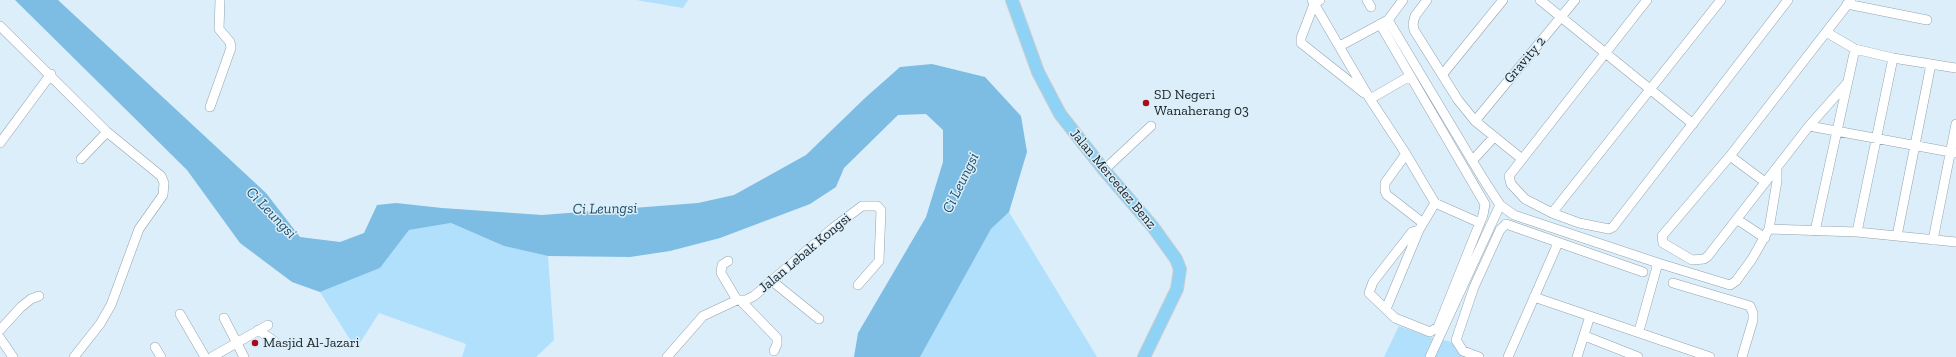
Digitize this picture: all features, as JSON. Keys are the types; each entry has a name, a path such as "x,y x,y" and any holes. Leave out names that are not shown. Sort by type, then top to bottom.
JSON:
{"main road":[{"name":"Jalan Mercedez Benz","path":"1012,0 1038,72 1049,95 1067,124 1104,170 1153,226 1176,259 1180,269 1177,289 1144,357"}],"street":[{"path":"210,107 231,48 230,42 219,29 220,0"},
{"path":"1340,46 1384,22 1403,0"},
{"path":"1427,0 1414,16 1413,26 1442,75 1458,100 1475,121 1522,159"},
{"path":"1442,75 1503,0"},
{"path":"1540,0 1693,124"},
{"name":"Gravity 2","path":"1475,121 1575,0"},
{"path":"1647,0 1509,176 1509,180 1525,199 1552,214 1579,223 1611,229 1786,1"},
{"path":"1552,214 1721,0"},
{"path":"1316,1 1369,97 1406,154 1435,203 1480,223"},
{"path":"1316,1 1301,38 1301,43 1369,97"},
{"path":"1848,82 1809,126 1764,182 1738,220 1704,259 1692,260 1663,244 1662,236 1730,156 1849,2 1927,20"},
{"path":"1384,22 1410,76 1485,204 1485,209 1480,223 1435,330 1430,332 1395,318 1369,293 1371,286 1412,232 1421,226"},
{"path":"1384,22 1500,205 1514,215 1658,263 1730,285 1736,281 1765,238 1769,229 1777,181 1777,167"},
{"path":"0,26 51,74 107,132 161,176 164,189 163,195 139,229 111,305 100,324 74,357"},
{"path":"1826,32 1855,49 1893,58 1956,68"},
{"path":"1815,231 1855,49"},
{"path":"1857,232 1893,58"},
{"path":"1897,236 1931,64"},
{"path":"0,143 51,74"},
{"path":"1369,97 1410,76"},
{"path":"1933,240 1953,153 1956,124"},
{"path":"1104,170 1151,126"},
{"path":"1809,126 1953,153"},
{"path":"81,159 107,132"},
{"path":"1472,161 1494,137"},
{"path":"1406,154 1385,184 1385,191 1387,195 1421,226"},
{"path":"1730,156 1764,182"},
{"path":"1386,309 1421,226 1435,203"},
{"path":"1430,357 1500,205"},
{"name":"Jalan Lebak Kongsi","path":"667,357 703,316 739,300 746,300 754,296 803,253 862,206 877,206 881,210 879,261 858,285"},
{"path":"1738,220 1765,238"},
{"path":"1479,357 1463,351 1456,340 1474,287 1502,227 1506,224 1643,272"},
{"path":"1769,229 1857,232 1956,242"},
{"path":"1508,357 1558,243"},
{"path":"728,260 722,265 721,273 739,300 777,338 777,344 774,351"},
{"path":"1639,331 1658,263"},
{"path":"772,281 819,319"},
{"path":"1673,283 1750,306 1753,320 1742,357"},
{"path":"0,330 21,307 31,299 39,296"},
{"path":"1534,297 1639,331 1709,357"},
{"path":"180,314 205,357"},
{"path":"1577,357 1585,336 1590,316"},
{"path":"224,318 244,357"},
{"path":"212,357 268,325"},
{"path":"258,330 274,341"},
{"path":"1585,336 1638,357"},
{"path":"0,338 13,357"},
{"path":"155,347 161,357"}],"shaded area":[{"path":"636,0 688,0 683,8"},
{"path":"1009,212 1097,357 920,357 991,229"},
{"path":"451,223 504,246 548,256 554,340 536,357 462,357 466,344 379,313 356,349 320,292 380,268 409,230"},
{"path":"1399,326 1435,339 1448,341 1484,357 1384,357"}],"water":[{"name":"Ci Leungsi","path":"15,0 58,0 266,193 300,237 340,242 364,233 377,205 396,203 442,208 542,215 698,203 734,195 806,155 865,98 900,67 932,64 985,77 1021,116 1027,152 1009,212 991,229 920,357 854,357 858,333 926,217 943,162 943,130 926,114 898,115 844,168 836,187 810,204 720,238 670,251 630,257 548,256 504,246 451,223 409,230 380,268 320,292 292,282 240,243 187,170"}],"place":[{"name":"SD Negeri Wanaherang 03","path":"1146,103"},
{"name":"Masjid Al-Jazari","path":"255,343"}]}
